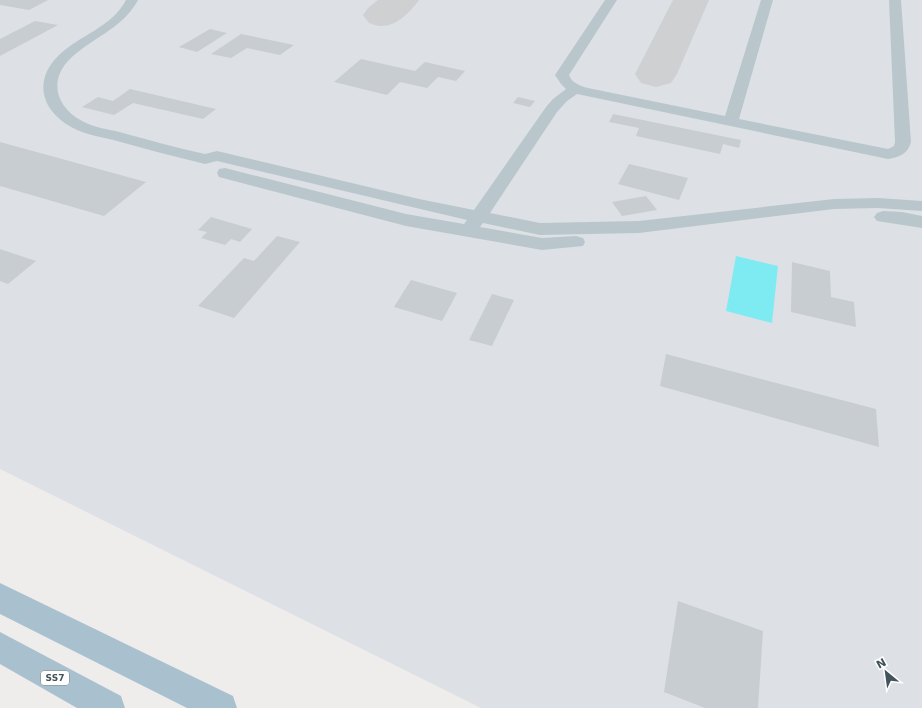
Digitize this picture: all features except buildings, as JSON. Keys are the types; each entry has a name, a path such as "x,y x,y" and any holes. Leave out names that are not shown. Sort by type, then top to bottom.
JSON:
{"main road":[{"path":"0,598 221,708"},
{"name":"SS7","path":"0,647 109,708"}],"lane":[{"path":"132,0 128,9 117,20 72,50 55,66 49,78 49,89 52,99 60,112 74,123 101,132 205,159 217,156 419,204 473,224 542,244 618,240 852,216 902,218 922,222"},
{"path":"611,0 562,75 567,84 585,92 888,154 899,151 903,142 895,0"},
{"path":"731,122 767,0"},
{"path":"473,224 545,120 551,109 560,98 576,89"},
{"path":"205,159 207,168 406,220 540,229 631,227 834,204 878,203 922,206"},
{"path":"406,220 419,204"}],"shaded area":[{"path":"0,0 922,0 922,708 481,708 0,469"}],"water":[{"path":"736,256 778,266 772,323 726,311"}],"taxiway":[{"path":"382,15 401,0"},
{"path":"656,74 691,0"}]}
